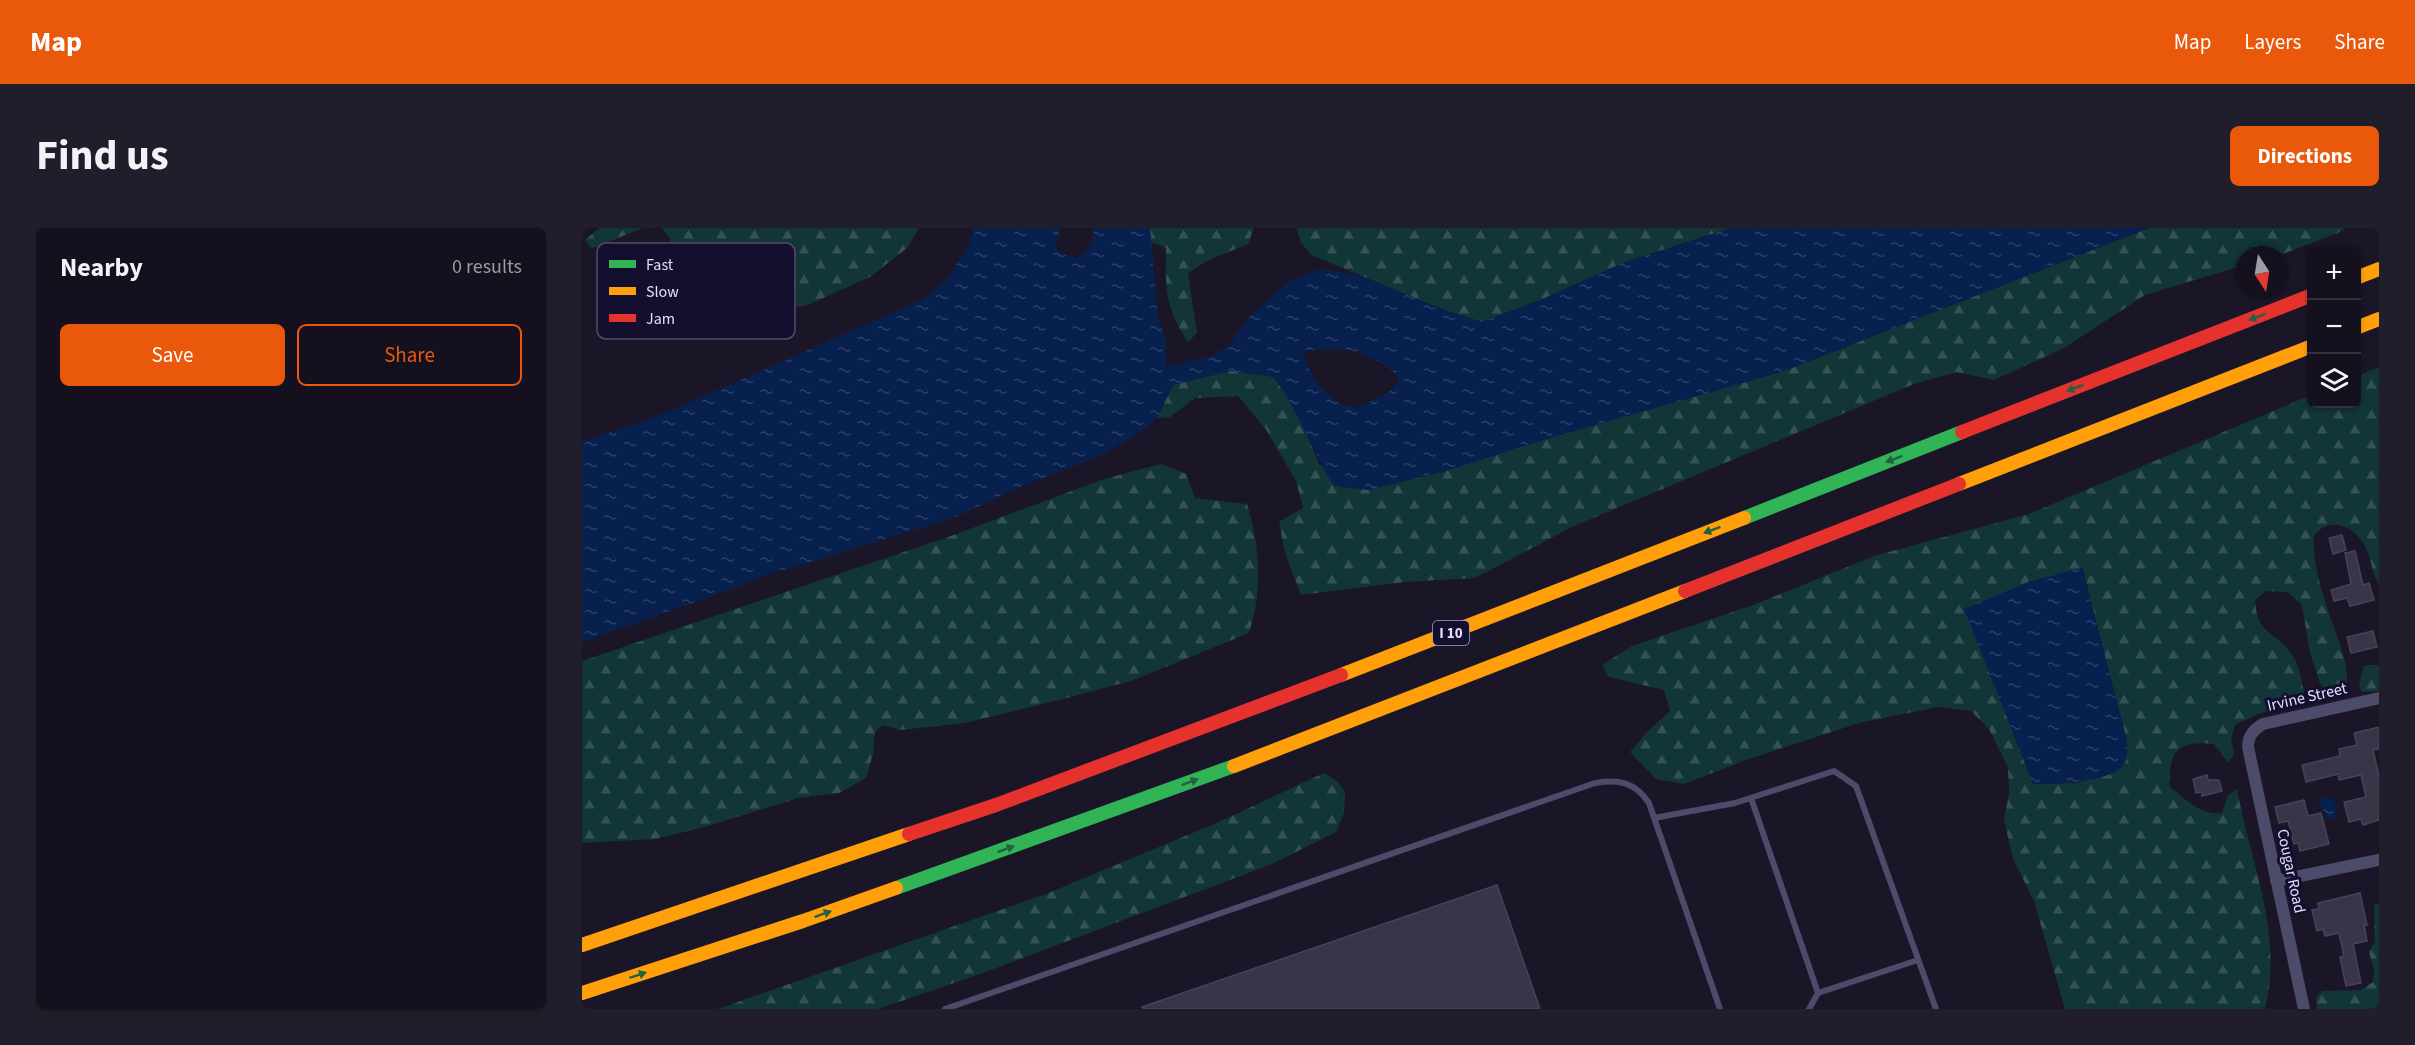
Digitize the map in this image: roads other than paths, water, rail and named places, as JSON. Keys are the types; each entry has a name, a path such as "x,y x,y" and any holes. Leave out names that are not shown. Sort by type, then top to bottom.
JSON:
{"highway":[{"path":"2361,276 2379,269"},
{"name":"I 10","path":"582,945 996,806 1380,661 2307,297"},
{"path":"2361,326 2379,319"},
{"path":"582,993 804,921 1138,802 1303,740 2307,348"}],"street":[{"name":"Irvine Street","path":"2248,739 2255,729 2263,724 2379,698"},
{"name":"Cougar Road","path":"2248,739 2304,1009"},
{"path":"2276,881 2379,860"}],"lane":[{"path":"1654,818 1736,803 1833,771 1856,786 1936,1009"},
{"path":"947,1009 1596,783 1620,781 1633,785 1649,803 1720,1009"},
{"path":"1751,798 1818,993"},
{"path":"1809,1009 1818,993 1918,960"}],"water":[{"path":"974,228 1060,228 1056,245 1060,253 1077,258 1090,246 1094,228 1150,228 1158,316 1166,343 1166,366 1211,357 1229,345 1252,314 1290,281 1321,269 1358,275 1447,311 1482,322 1545,298 1625,262 1731,228 2149,228 1784,371 1546,439 1442,472 1367,490 1334,486 1290,403 1273,377 1231,371 1173,385 1157,418 1139,433 1102,455 1013,490 956,517 764,575 735,588 582,642 582,441 640,423 684,405 922,300 948,279 969,244","holes":["1349,350 1361,354 1384,365 1399,379 1386,394 1358,407 1339,403 1330,397 1315,380 1304,351"]},
{"path":"2082,568 2126,736 2127,758 2117,770 2095,779 2033,784 1964,609 2028,582"},
{"path":"2322,797 2328,797 2336,804 2337,815 2334,819 2326,818 2319,806"}]}
